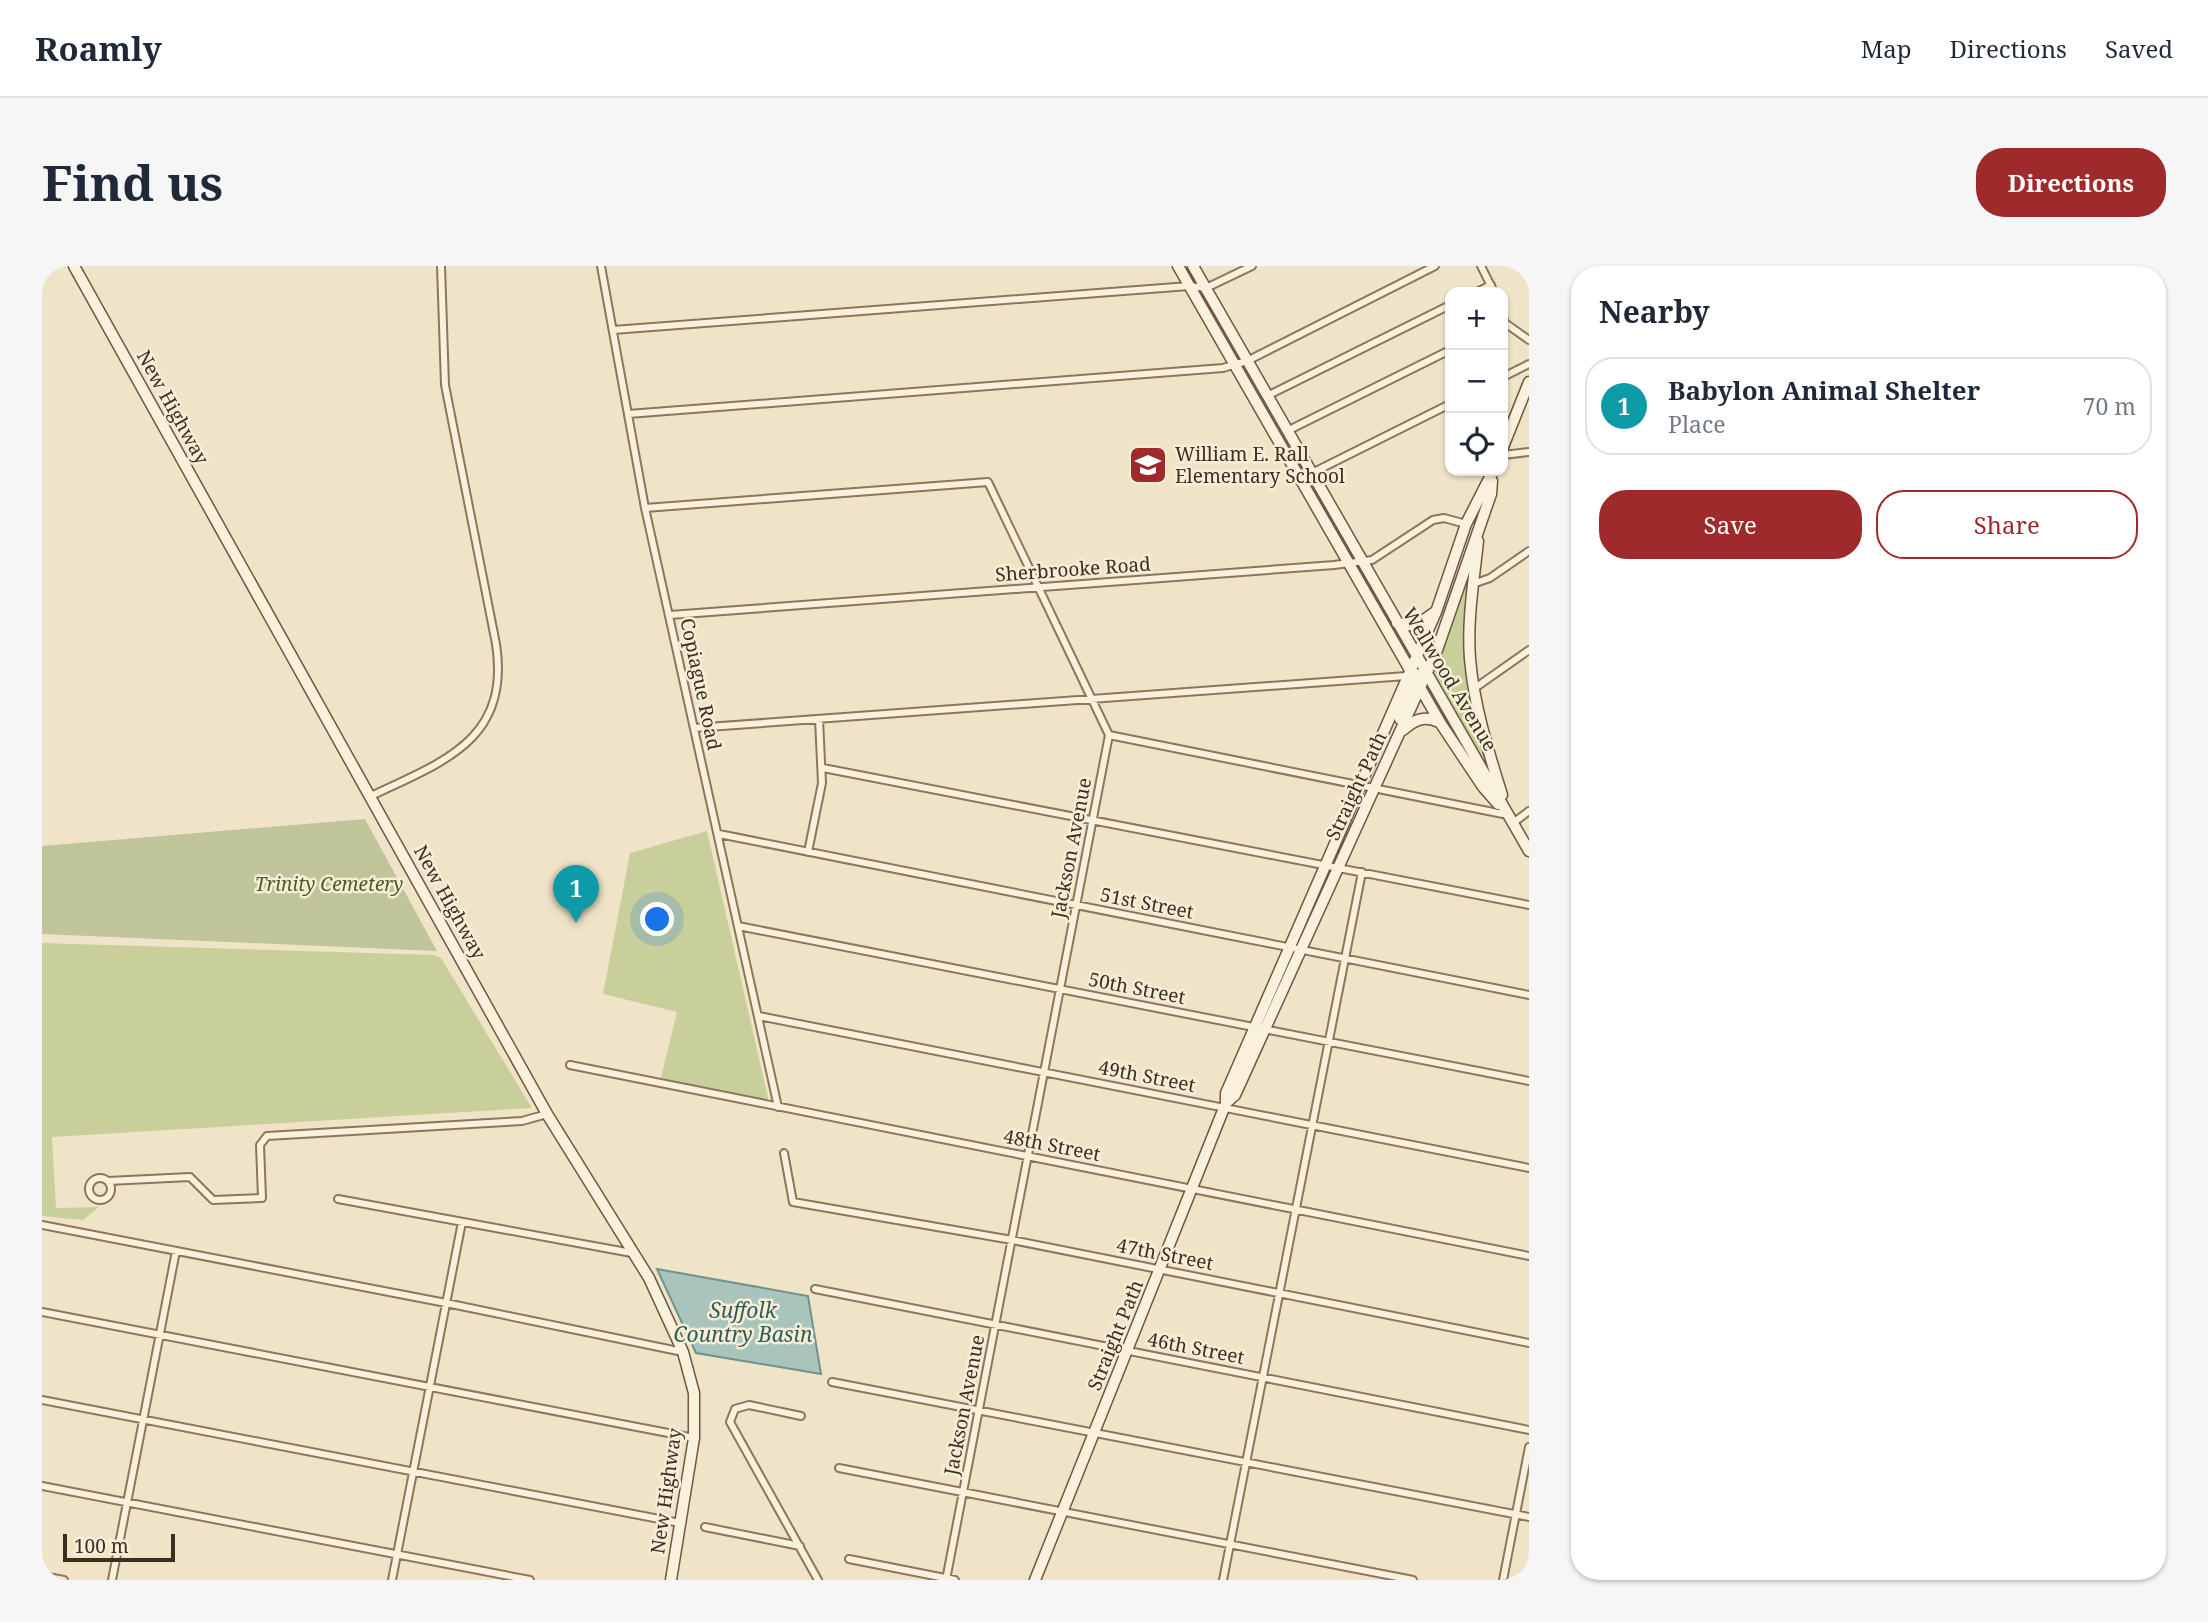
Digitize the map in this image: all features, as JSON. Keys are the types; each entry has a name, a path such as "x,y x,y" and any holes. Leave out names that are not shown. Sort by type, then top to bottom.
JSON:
{"main road":[{"name":"New Highway","path":"74,266 547,1114 649,1278 683,1352 694,1393 694,1438 670,1580"},
{"name":"Wellwood Avenue","path":"1178,266 1441,724 1483,787 1510,819"},
{"name":"Wellwood Avenue","path":"1193,266 1529,851"},
{"path":"1508,434 1529,382"},
{"name":"Straight Path","path":"1260,1028 1301,950 1400,733 1417,656 1436,612 1466,524 1491,476"},
{"name":"Straight Path","path":"1035,1580 1225,1105 1235,1095 1289,947 1324,865 1359,785 1413,677 1427,673 1446,627 1491,494 1493,476"},
{"path":"1480,525 1470,633 1475,688 1479,718 1510,819"},
{"path":"1397,623 1415,626 1436,612"},
{"path":"1391,753 1413,677"},
{"path":"1400,733 1419,719 1431,719 1441,724"}],"street":[{"path":"369,797 440,763 466,746 491,712 497,693 500,668 496,644 445,385 441,266"},
{"name":"Copiague Road","path":"601,266 645,508 778,1107"},
{"path":"613,330 1189,286 1206,288 1252,266"},
{"path":"628,414 1169,373 1234,365 1247,361 1435,266"},
{"path":"1481,266 1491,287"},
{"path":"1267,396 1445,307"},
{"path":"1508,324 1529,340"},
{"path":"1287,431 1445,352"},
{"path":"1508,374 1529,364"},
{"path":"1300,479 1445,406"},
{"path":"1508,454 1529,452"},
{"path":"645,508 988,482 1109,735 1359,785 1510,819 1529,811"},
{"name":"Sherbrooke Road","path":"670,615 1349,563 1372,559 1433,520 1444,519 1466,524"},
{"path":"1473,584 1490,578 1529,551"},
{"path":"1475,688 1529,650"},
{"path":"694,728 1413,677"},
{"path":"808,852 823,768 819,719"},
{"name":"Jackson Avenue","path":"946,1579 1109,735"},
{"path":"823,768 1529,905"},
{"name":"51st Street","path":"719,834 1529,995"},
{"path":"1223,1580 1362,872"},
{"name":"50th Street","path":"738,926 1529,1081"},
{"name":"49th Street","path":"759,1016 1225,1105 1529,1168"},
{"name":"48th Street","path":"570,1065 1529,1256"},
{"path":"108,1181 190,1177 213,1200 262,1198 260,1145 267,1136 522,1121 547,1114"},
{"name":"47th Street","path":"784,1153 793,1202 1012,1240 1529,1343"},
{"path":"338,1199 632,1253"},
{"path":"391,1580 462,1222"},
{"path":"42,1225 683,1352"},
{"path":"113,1580 176,1251"},
{"name":"46th Street","path":"816,1289 1529,1430"},
{"path":"42,1312 694,1438"},
{"path":"832,1382 1529,1517"},
{"path":"42,1400 680,1523"},
{"path":"801,1416 749,1405 735,1409 730,1422 818,1580"},
{"path":"1503,1580 1529,1447"},
{"path":"839,1468 1413,1580"},
{"path":"42,1486 530,1580"},
{"path":"705,1527 800,1546"},
{"path":"849,1559 955,1580"},
{"path":"42,1576 64,1580"}],"green space":[{"path":"1474,552 1466,629 1492,776 1431,672 1451,627"},
{"name":"Trinity Cemetery","path":"365,819 437,951 42,934 42,846"},
{"path":"707,831 769,1102 660,1081 677,1012 603,994 630,853"},
{"path":"42,943 435,955 441,958 532,1108 52,1137 56,1208 99,1207 83,1220 42,1216"}],"water":[{"name":"Suffolk Country Basin","path":"657,1269 808,1296 821,1374 696,1353"}],"place":[{"name":"William E. Rall Elementary School","path":"1148,465"},
{"name":"Babylon Animal Shelter","path":"576,923"}]}
